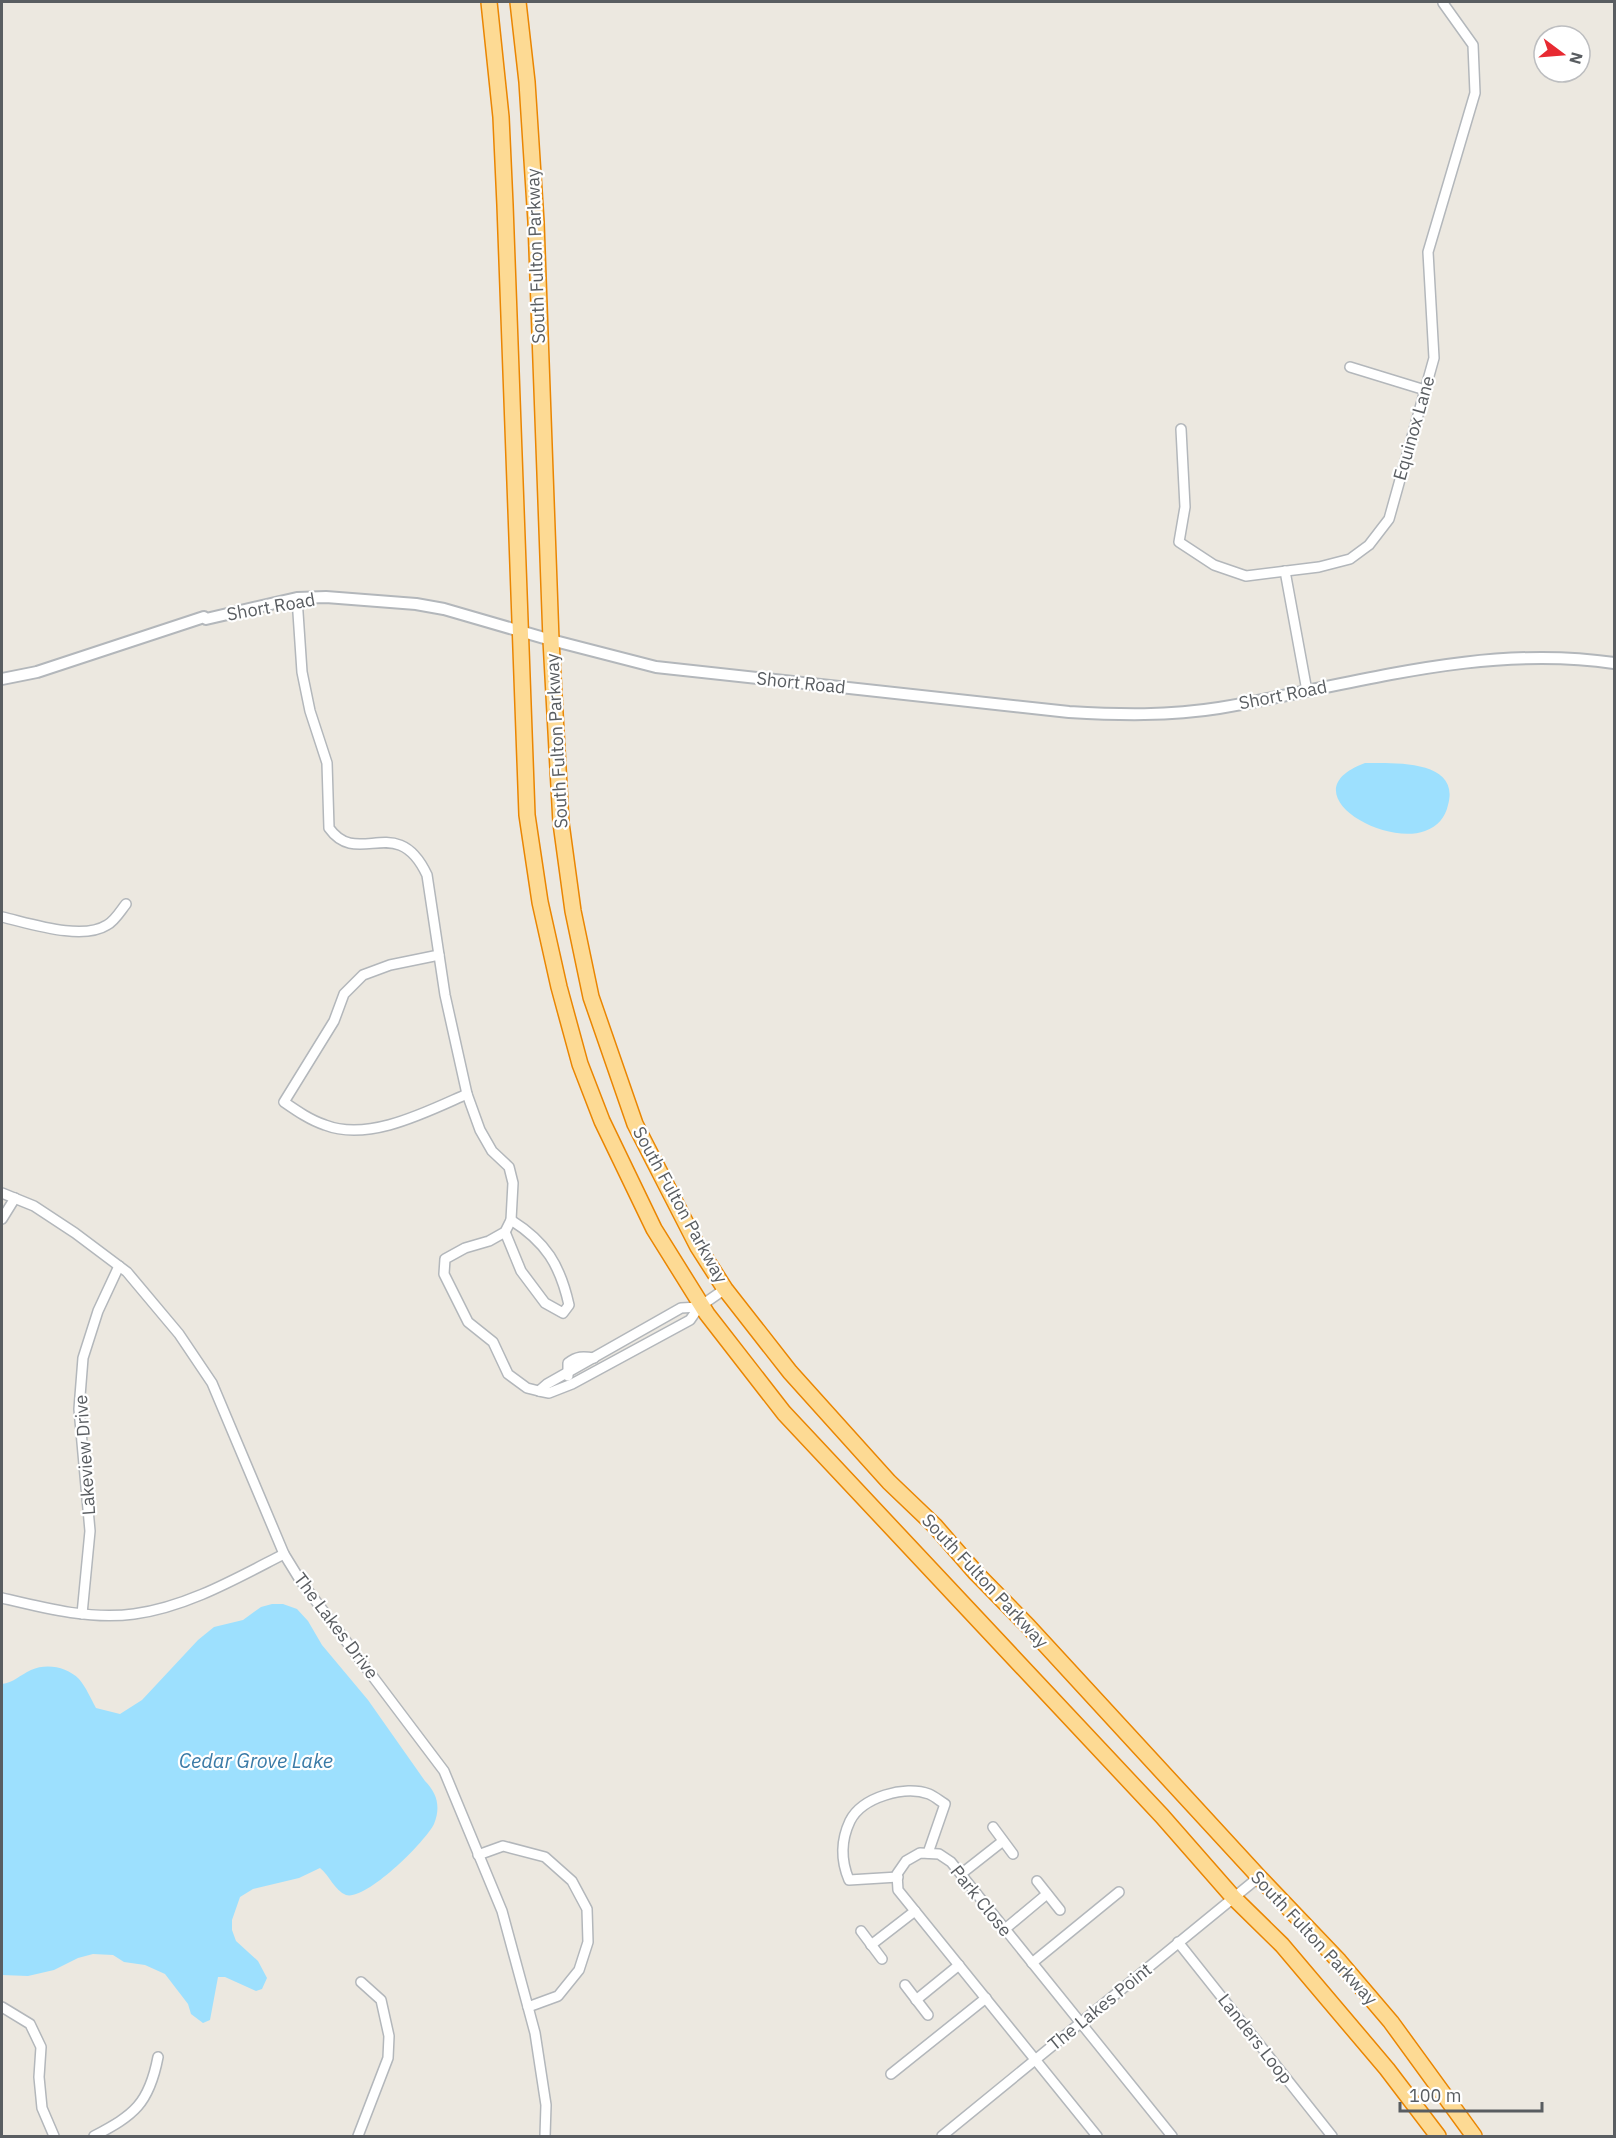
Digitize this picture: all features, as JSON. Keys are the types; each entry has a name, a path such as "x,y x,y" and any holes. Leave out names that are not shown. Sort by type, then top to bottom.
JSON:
{"highway":[{"name":"South Fulton Parkway","path":"489,2 502,139 522,631 527,815 540,902 558,987 580,1064 602,1121 654,1229 700,1306 784,1413 1162,1816 1233,1897 1282,1945 1388,2069 1438,2136"},
{"name":"South Fulton Parkway","path":"518,2 536,222 556,755 564,858 591,997 635,1124 670,1196 698,1246 725,1288 790,1372 889,1482 935,1526 1259,1877 1340,1961 1391,2022 1474,2136"}],"street":[{"name":"Equinox Lane","path":"1181,429 1185,507 1179,542 1214,565 1246,576 1320,567 1350,559 1369,545 1389,519 1434,358 1428,252 1475,93 1473,45 1443,3"},
{"path":"1350,368 1425,390"},
{"path":"1285,571 1307,691"},
{"name":"Short Road","path":"2,679 37,672 204,617 297,598 326,597 416,604 444,609 656,667 1069,712 1120,715 1167,714 1218,708 1460,662 1518,657 1583,658 1614,663"},
{"path":"297,598 302,672 308,702 327,763 329,828 342,841 357,845 381,842 403,845 420,861 427,875 445,995 467,1094 480,1130 492,1151 509,1167 513,1183 511,1220 505,1232 489,1241 465,1248 445,1259 444,1274 468,1322 493,1341 508,1374 527,1388 549,1393 572,1384 690,1320 700,1306 725,1288"},
{"path":"2,917 49,928 88,932 108,925 126,904"},
{"path":"439,955 390,965 363,975 344,994 334,1021 284,1102 327,1126 358,1130 393,1125 467,1094"},
{"name":"The Lakes Drive","path":"2,1193 34,1206 127,1272 179,1334 212,1383 284,1554 300,1580 444,1771 501,1911 536,2033 546,2105 545,2136"},
{"path":"2,1219 15,1198"},
{"path":"505,1232 521,1271 545,1303 563,1314 569,1305 563,1278 545,1248 528,1230 511,1220"},
{"name":"Lakeview Drive","path":"82,1614 90,1531 79,1409 83,1358 98,1311 119,1266"},
{"path":"572,1384 567,1373 568,1363 575,1358 583,1356 594,1358 681,1308 700,1306"},
{"path":"624,1341 630,1352"},
{"path":"539,1391 567,1373"},
{"path":"2,1598 54,1611 82,1614 134,1614 178,1603 219,1587 284,1554"},
{"path":"898,1877 849,1880 843,1865 844,1844 851,1820 868,1802 892,1792 911,1791 929,1794 945,1804 928,1854 920,1853 906,1860 897,1874 898,1877 898,1890 1097,2136"},
{"path":"993,1827 1013,1854"},
{"path":"961,1874 1003,1841"},
{"path":"478,1855 502,1846 545,1857 572,1881 587,1909 588,1942 579,1970 558,1996 528,2007"},
{"name":"Park Close","path":"928,1854 939,1854 951,1862 1172,2136"},
{"name":"The Lakes Point","path":"942,2136 1259,1877"},
{"path":"1037,1881 1060,1910"},
{"path":"1032,1963 1119,1892"},
{"path":"1005,1929 1047,1894"},
{"path":"871,1945 915,1911"},
{"path":"861,1931 882,1959"},
{"name":"Landers Loop","path":"1178,1942 1332,2136"},
{"path":"916,2000 959,1965"},
{"path":"358,2136 388,2058 389,2036 381,2000 361,1982"},
{"path":"905,1985 928,2015"},
{"path":"891,2074 986,1998"},
{"path":"2,2007 30,2024 41,2047 39,2077 42,2108 54,2136"},
{"path":"94,2136 125,2120 140,2104 153,2083 158,2057"}],"water":[{"path":"1365,763 1407,764 1435,771 1444,779 1449,790 1448,805 1443,818 1430,829 1407,834 1386,831 1350,814 1339,801 1336,788 1344,775"},
{"name":"Cedar Grove Lake","path":"283,1604 297,1609 308,1621 322,1645 368,1700 432,1790 437,1801 434,1824 419,1844 394,1868 367,1889 355,1894 342,1893 320,1868 299,1878 253,1889 240,1897 232,1920 232,1930 236,1941 258,1961 267,1978 262,1989 256,1991 225,1977 218,1977 210,2020 203,2023 191,2014 188,2004 165,1974 145,1965 124,1962 113,1955 93,1954 78,1958 54,1970 28,1976 2,1975 2,1684 37,1668 57,1667 79,1679 96,1708 120,1714 142,1700 198,1640 214,1627 243,1620 261,1607"}]}
